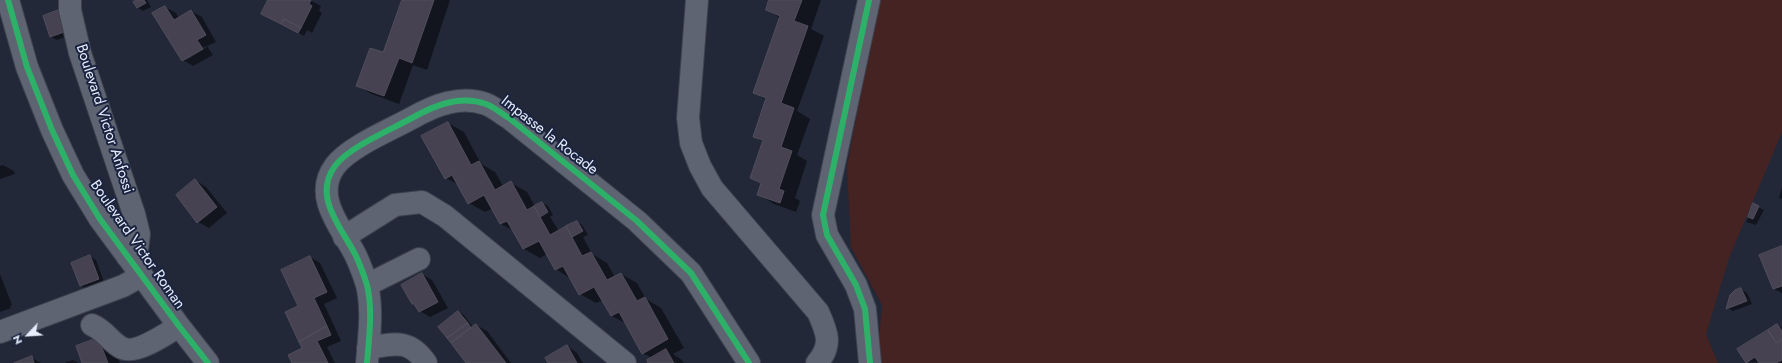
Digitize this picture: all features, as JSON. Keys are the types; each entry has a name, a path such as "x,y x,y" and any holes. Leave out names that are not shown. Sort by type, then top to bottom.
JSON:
{"street":[{"name":"Boulevard Victor Roman","path":"8,0 27,67 70,168 100,220 208,363"},
{"name":"Boulevard Victor Anfossi","path":"70,0 70,10 80,53 134,214 139,234 137,250 127,256"},
{"path":"697,0 688,118 691,143 700,166 712,188 818,312 827,333 825,354 817,363"},
{"path":"869,0 823,215 827,235 856,285 865,309 870,363"},
{"name":"Impasse la Rocade","path":"426,363 420,354 400,343 367,356 370,318 367,285 356,256 330,210 326,196 328,177 335,165 347,153 428,109 459,100 487,104 509,118 637,221 691,273 749,363"},
{"path":"344,237 396,204 422,202 445,216 625,363"},
{"path":"367,285 419,259"},
{"path":"0,332 123,286 141,276"},
{"path":"92,325 99,327 122,348 132,349 153,342 179,326"}],"shaded area":[{"path":"879,0 1782,0 1782,132 1729,258 1706,334 1718,363 877,363 882,305 851,247 847,166"}],"building":[{"path":"136,0 144,0 146,3 137,8 133,2"},
{"path":"268,0 311,0 309,4 312,6 301,28 284,19 281,24 261,14"},
{"path":"402,0 434,0 412,63 399,58 384,96 356,86 370,48 383,52"},
{"path":"769,0 802,0 794,21 808,26 781,103 794,108 781,147 792,151 779,189 784,191 780,203 757,195 761,183 750,178 763,140 753,137 766,98 753,93 780,16 766,10"},
{"path":"165,6 174,20 191,10 206,35 197,40 203,49 182,61 152,13"},
{"path":"64,8 67,31 50,37 43,16"},
{"path":"284,19 301,28 298,33 281,24"},
{"path":"448,122 471,165 479,161 495,190 511,181 527,210 534,206 550,235 566,226 582,256 591,252 607,280 621,273 637,301 645,297 668,339 642,354 619,312 611,316 594,287 579,295 563,266 555,270 539,241 523,249 507,221 500,224 484,195 468,204 452,175 445,179 421,136"},
{"path":"195,179 217,207 197,223 176,195"},
{"path":"542,202 548,212 540,217 534,206"},
{"path":"1753,203 1759,206 1753,219 1748,217"},
{"path":"577,221 583,231 572,237 566,226"},
{"path":"1782,246 1782,286 1773,289 1759,255"},
{"path":"90,255 99,279 80,286 71,263"},
{"path":"310,256 327,292 314,298 327,326 299,342 285,312 298,306 281,270"},
{"path":"422,273 438,302 419,312 414,304 412,304 401,285"},
{"path":"1741,288 1747,301 1726,309 1730,295 1735,290"},
{"path":"458,311 468,323 447,338 438,327"},
{"path":"468,323 471,328 451,343 447,338"},
{"path":"476,324 506,363 466,363 451,343"},
{"path":"1777,324 1782,331 1782,339 1776,343 1768,330"},
{"path":"327,326 331,335 317,341 328,363 292,363 288,355 302,348 299,342"},
{"path":"1768,330 1776,343 1782,339 1782,360 1776,363 1759,363 1755,357 1746,363 1737,349"},
{"path":"98,338 108,363 82,363 76,346"},
{"path":"567,345 577,363 548,363 545,358"},
{"path":"666,349 674,363 648,363 647,360"},
{"path":"32,356 34,363 14,363"}],"cycle path":[{"path":"8,0 27,67 52,130 73,175 100,219 208,363"},
{"path":"869,0 823,215 827,235 856,285 865,309 870,363"},
{"path":"367,363 370,314 367,285 356,256 337,223 328,201 327,189 329,178 335,166 341,159 370,139 439,105 457,101 476,101 486,104 509,118 637,221 691,273 749,363"}]}
